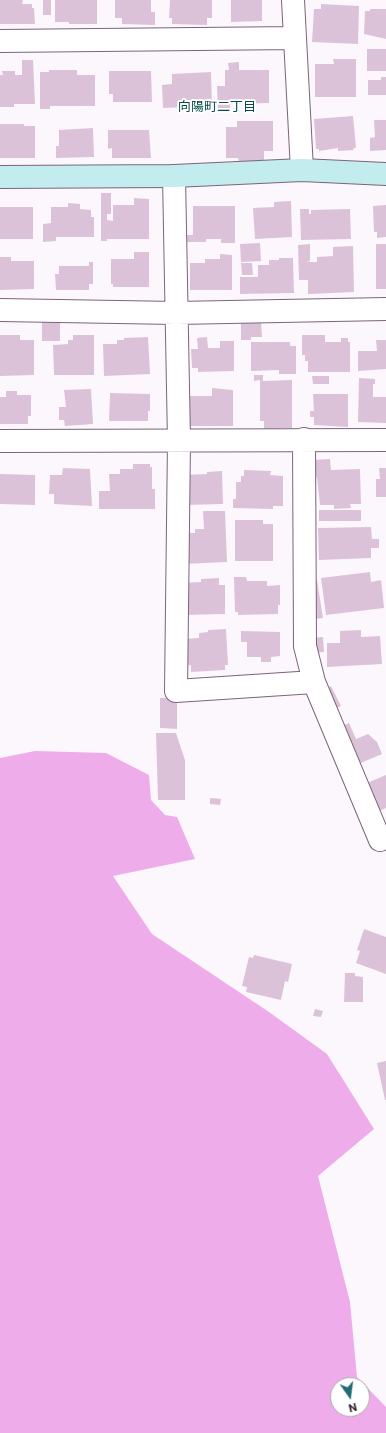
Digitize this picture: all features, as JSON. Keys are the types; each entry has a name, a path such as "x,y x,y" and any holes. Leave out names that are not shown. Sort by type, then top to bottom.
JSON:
{"street":[{"path":"293,0 302,170"},
{"path":"0,41 295,38"},
{"path":"0,177 174,176 302,170 386,174"},
{"path":"174,176 179,442 176,691 314,682"},
{"path":"0,310 176,313 386,309"},
{"path":"304,439 305,646 314,682 380,840"},
{"path":"0,441 179,442 304,439 386,440"}],"shaded area":[{"path":"35,751 106,753 149,775 151,800 165,815 177,817 195,859 113,876 152,934 269,1012 327,1054 374,1129 318,1176 350,1302 357,1377 330,1377 330,1417 370,1417 370,1390 386,1407 386,1433 0,1433 0,758"}],"building":[{"path":"0,0 23,0 22,4 32,4 32,8 34,8 35,24 0,24"},
{"path":"43,0 51,0 51,15 43,15"},
{"path":"55,0 97,0 97,24 69,24 69,22 55,22"},
{"path":"115,0 151,0 151,12 155,12 155,25 122,24 122,18 115,18"},
{"path":"170,0 212,0 212,18 207,18 207,25 172,24 172,18 169,18"},
{"path":"231,0 262,0 262,21 231,22"},
{"path":"321,4 359,6 358,44 312,42 314,9 321,9"},
{"path":"370,9 386,9 386,39 364,34 365,11 370,11"},
{"path":"367,49 386,49 386,71 367,71"},
{"path":"333,59 356,59 356,97 315,97 315,64 334,64"},
{"path":"22,60 33,60 35,104 14,104 14,107 0,107 0,75 3,75 2,71 15,71 15,75 22,75"},
{"path":"239,62 239,70 269,70 269,103 230,104 230,109 218,109 217,86 225,86 225,70 229,70 228,63"},
{"path":"49,70 77,70 77,75 95,75 95,106 50,106 50,109 40,109 40,72 49,72"},
{"path":"109,71 151,71 152,102 113,102 113,94 109,94"},
{"path":"211,72 212,106 163,108 162,85 172,84 172,74"},
{"path":"381,77 386,77 386,95 368,95 368,80 381,80"},
{"path":"353,116 356,148 353,148 354,150 338,151 338,148 319,151 319,149 316,149 314,119"},
{"path":"374,120 386,120 386,150 370,151 370,138 375,137"},
{"path":"237,121 273,121 273,151 264,151 264,161 239,161 238,158 226,158 226,127 237,127"},
{"path":"0,124 24,124 24,126 35,126 35,158 0,158"},
{"path":"93,128 94,157 56,158 56,146 59,146 59,130"},
{"path":"108,130 149,130 151,158 112,158 112,148 108,149"},
{"path":"101,193 111,193 111,214 107,214 107,220 113,221 113,205 134,205 134,198 149,199 149,239 107,239 107,241 101,241"},
{"path":"291,201 292,237 255,239 253,208 274,207 274,202"},
{"path":"68,203 80,204 80,209 91,210 91,217 94,217 94,237 56,237 56,241 43,242 43,224 51,223 51,207 68,207"},
{"path":"386,205 386,237 377,238 377,232 374,232 373,206"},
{"path":"193,206 235,206 235,243 221,243 221,239 206,239 206,242 187,242 187,235 193,235"},
{"path":"0,207 33,207 33,239 0,239"},
{"path":"300,209 309,209 309,214 311,214 311,210 350,209 351,239 301,240"},
{"path":"260,243 261,261 241,262 240,244"},
{"path":"310,244 310,261 307,262 317,262 317,257 333,256 333,247 353,246 354,292 308,294 308,280 299,280 298,245"},
{"path":"376,244 386,244 386,289 376,289"},
{"path":"134,252 149,252 149,287 113,287 113,284 111,284 111,259 134,259"},
{"path":"220,254 232,255 232,290 190,290 190,263 205,263 205,259 220,259"},
{"path":"0,257 11,257 11,261 34,261 34,289 0,290"},
{"path":"279,258 293,258 294,293 240,294 240,277 258,277 258,265 269,265 269,260 279,260"},
{"path":"89,262 93,262 93,284 89,284 89,290 56,290 55,274 59,274 59,266 89,266"},
{"path":"241,263 252,263 253,275 242,275"},
{"path":"42,321 60,321 60,341 42,341"},
{"path":"241,322 261,322 262,337 251,337 251,340 241,340"},
{"path":"0,335 20,335 20,340 34,340 34,375 0,376"},
{"path":"73,335 94,335 94,375 54,375 53,345 68,344 68,340 73,340"},
{"path":"302,335 325,335 325,342 341,342 341,338 348,338 348,342 350,342 350,372 308,372 308,361 305,361 305,355 302,355"},
{"path":"148,337 150,374 104,376 103,344 117,344 117,340 124,340 124,338"},
{"path":"207,337 208,348 220,348 220,341 234,341 234,371 198,372 198,368 192,368 191,349 198,349 197,338"},
{"path":"376,340 386,340 386,369 358,371 358,351 377,351"},
{"path":"251,342 290,342 290,346 296,346 296,374 279,374 279,370 251,371"},
{"path":"254,375 263,375 263,381 292,380 292,428 264,429 264,421 260,421 260,380 254,381"},
{"path":"312,376 329,376 329,384 313,384"},
{"path":"359,378 375,379 375,384 373,384 373,397 386,397 386,423 358,422"},
{"path":"212,388 233,390 233,426 188,426 188,396 212,396"},
{"path":"91,389 93,424 65,426 64,420 59,420 59,407 66,407 64,390"},
{"path":"6,391 17,391 17,395 31,395 31,416 28,416 28,424 0,424 0,397 6,397"},
{"path":"110,393 150,394 150,411 148,411 148,421 109,421"},
{"path":"313,394 348,394 348,427 314,425 314,417 310,417 310,411 314,411"},
{"path":"330,459 331,470 360,469 361,504 350,504 351,508 334,509 334,505 320,505 317,477 307,477 312,460"},
{"path":"133,464 150,464 150,467 152,467 152,489 155,489 155,509 99,509 99,491 110,491 109,474 120,474 120,469 133,469"},
{"path":"63,468 90,469 92,506 54,504 54,494 49,494 50,475 62,475"},
{"path":"379,468 386,468 386,497 376,497 376,479 380,479"},
{"path":"244,470 271,471 270,475 283,476 283,506 273,506 273,509 233,508 233,499 236,499 236,482 241,482 241,476 244,476"},
{"path":"222,471 223,504 184,505 183,475 207,474 207,472"},
{"path":"0,474 35,475 35,505 0,504"},
{"path":"319,510 361,510 361,521 319,521"},
{"path":"203,511 225,511 227,562 183,564 182,533 195,533 195,529 204,529"},
{"path":"235,520 263,520 263,524 273,524 273,561 235,561"},
{"path":"371,527 372,539 379,539 379,548 371,548 371,558 319,560 318,528"},
{"path":"370,572 371,582 381,580 384,608 326,615 321,578"},
{"path":"234,577 246,577 247,581 267,581 267,586 280,585 280,605 278,605 278,614 238,615 238,612 235,612"},
{"path":"219,578 219,585 225,585 225,614 183,615 182,583 201,582 201,579"},
{"path":"317,580 323,618 314,619 308,582"},
{"path":"226,629 228,665 225,665 225,670 191,672 191,665 184,666 183,639 199,638 199,633 208,632 208,630"},
{"path":"361,630 361,637 380,636 382,664 327,667 327,643 340,643 340,631"},
{"path":"241,631 280,632 280,656 271,657 271,662 261,662 261,657 247,657 247,642 241,642"},
{"path":"323,637 324,652 309,653 308,638"},
{"path":"331,686 341,706 332,710 324,691"},
{"path":"160,698 177,698 177,729 160,728"},
{"path":"349,723 356,739 368,734 377,742 382,754 356,765 340,727"},
{"path":"156,733 176,733 185,760 185,800 158,800"},
{"path":"386,775 386,808 379,811 367,783"},
{"path":"210,798 221,799 220,805 210,804"},
{"path":"364,929 386,937 386,974 356,963 360,951 357,950"},
{"path":"254,955 292,964 288,982 285,981 281,1000 246,992 247,987 242,986 249,957 253,958"},
{"path":"345,973 355,973 355,976 363,977 363,1002 344,1002"},
{"path":"315,1009 323,1011 321,1017 313,1016"},
{"path":"386,1061 386,1100 385,1100 377,1063"}],"district":[{"name":"向陽町二丁目","path":"217,107"}]}
